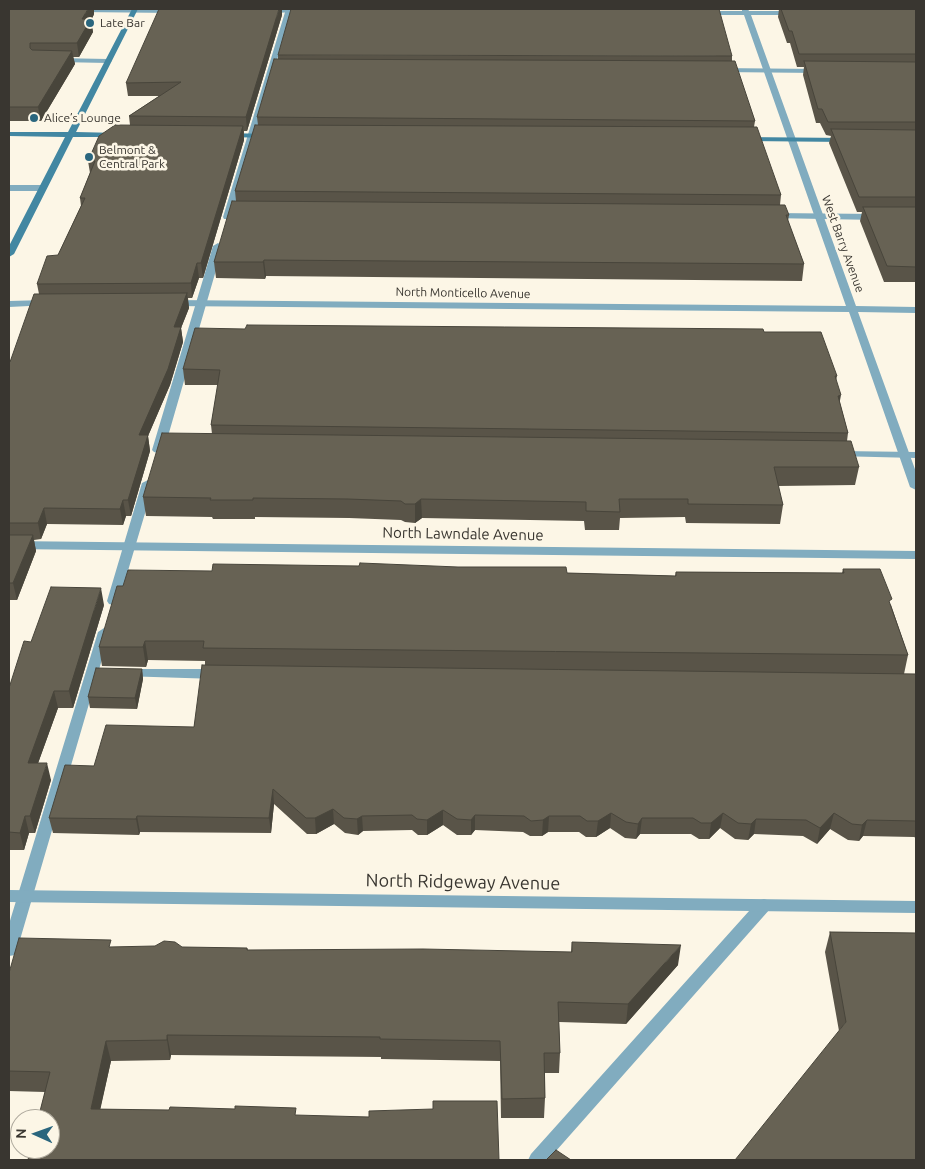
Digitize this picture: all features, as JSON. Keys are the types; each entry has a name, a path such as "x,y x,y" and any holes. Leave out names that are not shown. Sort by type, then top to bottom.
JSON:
{"main road":[{"path":"9,254 135,10"},
{"path":"9,134 129,135"},
{"path":"223,135 281,136"},
{"path":"739,139 858,140"}],"street":[{"path":"69,10 180,11"},
{"path":"9,950 25,896 102,672 109,613 152,467 164,445 201,303 234,212 252,136 276,70 289,10"},
{"path":"259,11 318,11"},
{"path":"697,13 746,11 809,13"},
{"name":"West Barry Avenue","path":"746,11 852,309 910,455 916,487"},
{"path":"45,60 108,61"},
{"path":"716,70 831,71"},
{"path":"9,188 43,188"},
{"path":"763,216 888,217"},
{"path":"9,304 58,303"},
{"name":"North Monticello Avenue","path":"163,303 916,310"},
{"path":"828,454 910,455"},
{"name":"North Lawndale Avenue","path":"9,545 916,556"},
{"path":"102,672 231,674"},
{"name":"North Ridgeway Avenue","path":"9,896 916,907"},
{"path":"536,1160 764,906"}],"building":[{"path":"9,9 88,9 82,19 91,19 77,43 30,43 32,50 72,51 38,107 9,107"},
{"path":"159,9 279,9 246,117 129,116 181,82 126,83"},
{"path":"291,9 719,9 732,56 278,55"},
{"path":"781,9 916,9 916,54 799,54 792,31 789,31"},
{"path":"274,59 735,61 755,121 257,117"},
{"path":"804,61 916,62 916,122 828,122 822,109 818,109"},
{"path":"115,125 243,126 201,263 197,263 191,283 37,284 47,256 58,255 85,198 80,198 95,161 88,161 99,136"},
{"path":"255,125 757,127 781,195 235,191"},
{"path":"831,129 916,130 916,197 859,197"},
{"path":"232,201 785,205 789,215 786,215 804,264 264,260 263,262 214,262"},
{"path":"863,207 916,207 916,267 887,266"},
{"path":"187,293 174,327 181,327 168,369 139,435 148,435 128,500 123,500 120,509 44,508 38,523 9,523 9,362 34,294"},
{"path":"247,325 763,329 764,332 821,332 837,376 835,376 841,395 838,396 848,433 211,425 220,370 183,369 195,328 245,329"},
{"path":"162,433 851,441 859,467 774,467 783,505 688,504 688,499 619,499 620,512 586,511 586,502 421,499 415,504 405,504 401,501 348,499 253,498 253,500 210,500 211,498 143,497"},
{"path":"9,535 33,535 13,583 9,583"},
{"path":"360,563 458,567 566,567 567,573 676,576 676,572 844,573 843,569 880,569 892,599 889,601 908,655 203,648 204,641 145,641 143,647 99,647 117,586 123,586 128,570 212,571 213,564 359,566"},
{"path":"51,587 101,588 69,691 54,691 28,763 47,763 30,816 25,816 20,833 9,832 9,688 24,641 31,642"},
{"path":"202,665 916,674 916,821 867,820 862,825 852,824 834,813 820,828 806,820 756,819 751,824 738,823 723,813 711,823 701,823 693,818 642,818 638,824 626,822 611,813 598,821 587,821 580,816 549,816 543,820 531,821 524,816 475,815 471,820 457,819 443,810 427,820 417,819 412,815 362,816 357,819 344,818 333,809 315,818 306,818 273,789 269,818 137,816 136,819 49,818 65,765 94,766 106,725 194,727"},
{"path":"96,668 142,669 135,698 88,697"},
{"path":"830,932 916,933 916,1160 735,1160 846,1022"},
{"path":"19,938 111,940 109,947 155,946 164,941 175,942 182,947 247,948 247,950 423,949 572,952 572,942 681,945 628,1004 558,1002 560,1053 544,1053 545,1098 502,1099 500,1041 380,1039 380,1037 167,1035 167,1040 106,1041 91,1109 169,1110 170,1107 235,1109 235,1106 296,1108 295,1115 369,1117 369,1111 433,1109 433,1101 497,1101 499,1160 28,1160 60,1159 60,1109 41,1109 50,1072 9,1071 9,973"},
{"path":"556,1150 571,1160 546,1160"}],"place":[{"name":"Late Bar","path":"90,23"},
{"name":"Alice’s Lounge","path":"34,118"},
{"name":"Belmont & Central Park","path":"89,157"}]}
